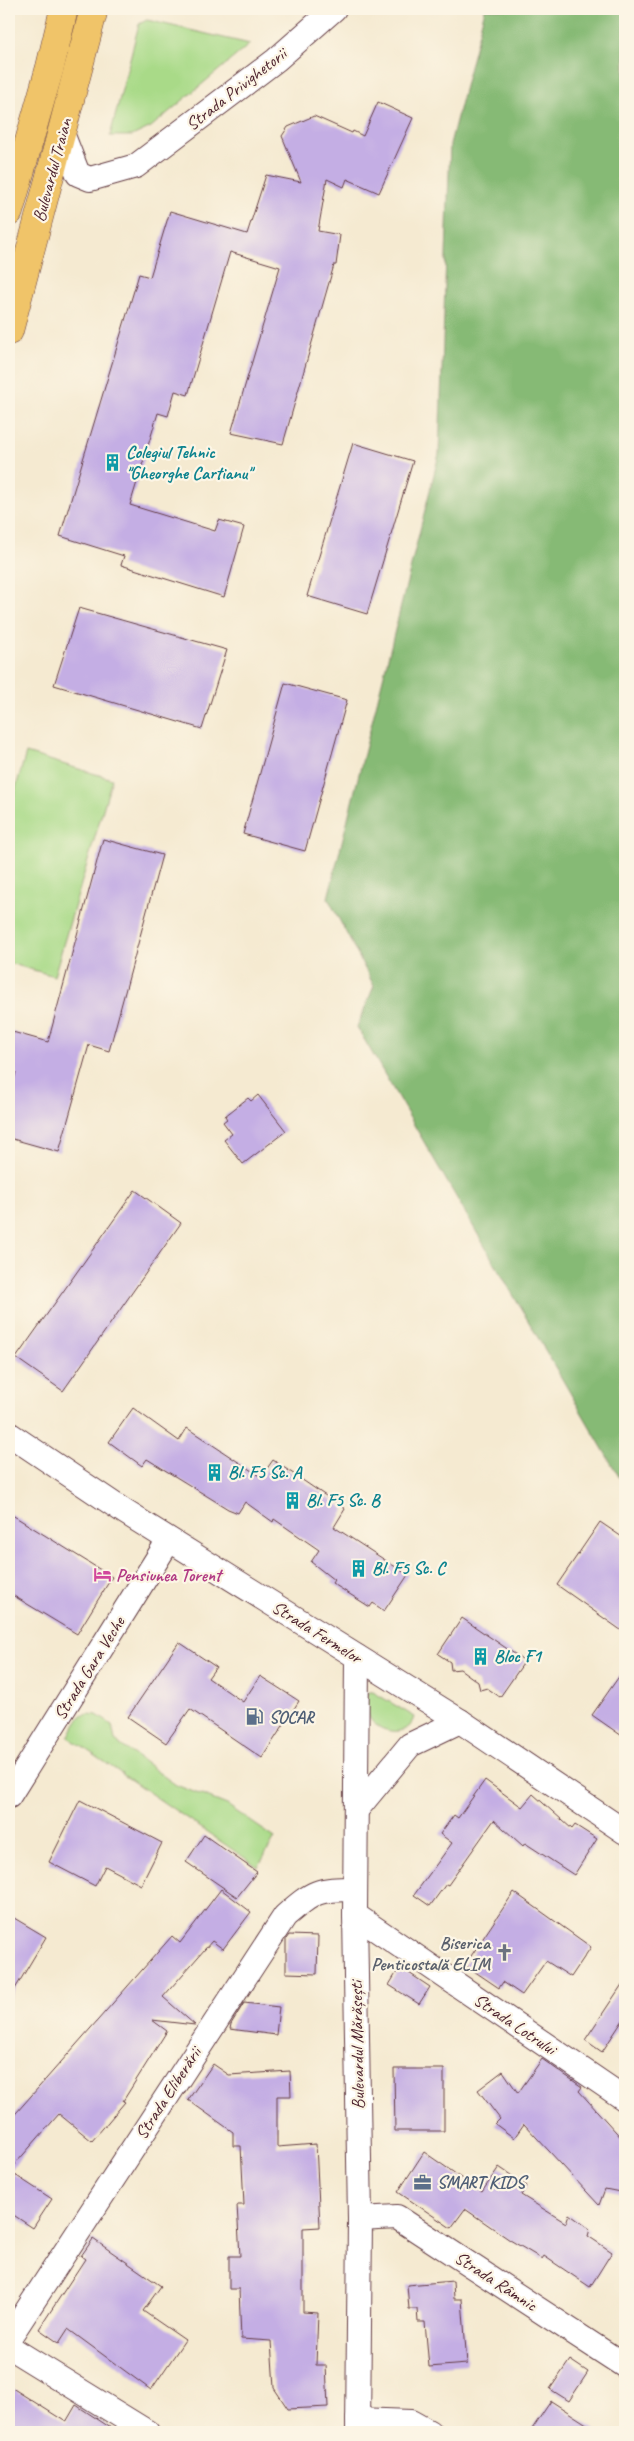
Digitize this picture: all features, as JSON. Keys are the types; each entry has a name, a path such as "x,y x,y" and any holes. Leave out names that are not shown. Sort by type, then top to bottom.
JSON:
{"main road":[{"name":"Bulevardul Traian","path":"9,212 50,67 64,9"},
{"name":"Bulevardul Traian","path":"9,331 94,9"}],"street":[{"name":"Strada Privighetorii","path":"62,133 78,174 90,179 136,166 276,60 334,9"},
{"name":"Strada Fermelor","path":"9,1434 168,1540 460,1722 625,1832"},
{"name":"Strada Gara Veche","path":"9,1796 168,1540"},
{"name":"Bulevardul Mărășești","path":"357,1657 355,1914 360,2219 358,2426"},
{"path":"357,1809 410,1745 460,1722"},
{"name":"Strada Eliberării","path":"9,2338 285,1916 308,1897 325,1889 355,1889"},
{"name":"Strada Lotrului","path":"355,1914 625,2100"},
{"name":"Strada Râmnic","path":"360,2219 397,2216 625,2366"},
{"path":"9,2348 147,2432"},
{"path":"358,2426 411,2422 429,2432"}],"green space":[{"path":"485,9 625,9 625,1487 357,1027 374,986 328,898 439,454 450,144"},
{"path":"147,20 250,44 151,127 132,136 110,136 139,24"},
{"path":"26,753 112,779 54,976 9,963 9,811"},
{"path":"368,1692 373,1692 415,1717 411,1724 406,1729 398,1731 383,1729 376,1725 370,1719 366,1710"},
{"path":"97,1715 112,1725 115,1741 176,1785 227,1805 275,1838 258,1867 68,1737 81,1716"}],"building":[{"path":"378,102 413,118 379,193 347,179 344,187 327,179 318,231 340,235 336,265 334,265 283,444 231,433 280,267 230,252 188,395 175,391 168,416 158,413 130,505 215,531 219,520 244,527 224,597 121,565 124,556 60,536 139,274 150,277 170,211 247,234 266,175 301,182 282,136 288,127 314,116 363,136"},
{"path":"353,443 413,461 367,614 307,596"},
{"path":"79,608 227,650 202,729 54,685"},
{"path":"285,683 347,700 305,851 243,834"},
{"path":"103,839 162,855 109,1051 89,1045 59,1152 9,1138 9,1100 16,1072 9,1071 9,1031 48,1042"},
{"path":"258,1095 286,1131 243,1164 224,1140 232,1134 223,1122 227,1119 225,1116 248,1098 251,1101"},
{"path":"135,1190 181,1223 63,1391 16,1358"},
{"path":"133,1408 179,1441 187,1428 261,1477 273,1460 345,1509 334,1527 408,1575 384,1611 373,1603 370,1607 332,1583 334,1580 311,1562 319,1550 274,1519 273,1522 245,1502 238,1513 228,1509 147,1459 142,1466 109,1442"},
{"path":"9,1513 112,1577 77,1634 9,1593"},
{"path":"600,1522 625,1539 625,1633 557,1585"},
{"name":"Bloc F1","path":"462,1618 525,1661 500,1697 487,1688 480,1690 478,1682 460,1669 451,1670 450,1662 438,1654"},
{"path":"179,1642 216,1667 208,1678 243,1702 260,1676 299,1701 262,1758 190,1709 166,1743 128,1717"},
{"path":"625,1668 625,1738 592,1715"},
{"path":"485,1780 522,1807 533,1794 572,1829 575,1825 597,1839 574,1875 525,1843 523,1846 494,1820 448,1885 446,1884 430,1906 414,1895 452,1843 440,1834 454,1815 458,1818"},
{"path":"80,1800 162,1843 141,1885 105,1866 95,1886 49,1862"},
{"path":"204,1835 257,1872 237,1897 186,1862"},
{"path":"221,1889 251,1912 223,1949 212,1941 163,1997 195,2025 152,2020 167,2031 123,2101 125,2102 92,2141 59,2114 9,2171 9,2121 172,1936 180,1943"},
{"path":"514,1892 591,1947 571,1977 546,1961 522,1995 503,1982 499,1988 465,1965"},
{"path":"9,1915 46,1937 9,1999"},
{"path":"289,1935 318,1936 317,1974 286,1973 286,1939"},
{"path":"400,1967 430,1987 419,2004 389,1985"},
{"path":"625,1980 625,2017 602,2052 585,2040"},
{"path":"244,2003 279,2007 276,2035 230,2029"},
{"path":"542,2059 582,2087 579,2091 625,2142 625,2193 605,2189 599,2205 524,2124 514,2138 495,2124 500,2119 478,2090 503,2071 518,2093"},
{"path":"213,2064 229,2075 290,2071 291,2096 277,2096 277,2147 316,2144 320,2227 303,2228 303,2312 318,2313 316,2365 326,2365 328,2407 288,2409 274,2388 271,2341 241,2339 239,2289 229,2289 229,2256 240,2256 237,2205 244,2205 241,2146 233,2146 233,2132 188,2100"},
{"path":"394,2069 444,2069 444,2131 395,2131"},
{"path":"424,2152 482,2192 499,2167 527,2186 521,2195 566,2223 569,2214 590,2229 588,2236 612,2252 590,2287 544,2256 542,2259 510,2240 465,2209 451,2228 398,2192"},
{"path":"9,2171 52,2199 33,2228 9,2212"},
{"path":"93,2239 161,2286 143,2311 185,2340 151,2390 68,2329 59,2343 39,2329 85,2259 81,2256"},
{"path":"453,2281 454,2299 462,2299 467,2364 429,2367 425,2322 418,2322 417,2309 409,2309 407,2285"},
{"path":"570,2360 588,2372 569,2401 550,2389"},
{"path":"9,2386 66,2422 76,2405 117,2432 9,2432"},
{"path":"551,2401 599,2432 530,2432"}],"place":[{"name":"Colegiul Tehnic \"Gheorghe Cartianu\"","path":"112,462"},
{"name":"Bl. F5 Sc. A","path":"214,1472"},
{"name":"Bl. F5 Sc. B","path":"292,1500"},
{"name":"Bl. F5 Sc. C","path":"358,1568"},
{"name":"Pensiunea Torent","path":"102,1575"},
{"name":"Bloc F1","path":"480,1656"},
{"name":"SOCAR","path":"255,1717"},
{"name":"Biserica Penticostală ELIM","path":"504,1953"},
{"name":"SMART KIDS","path":"423,2182"}]}
